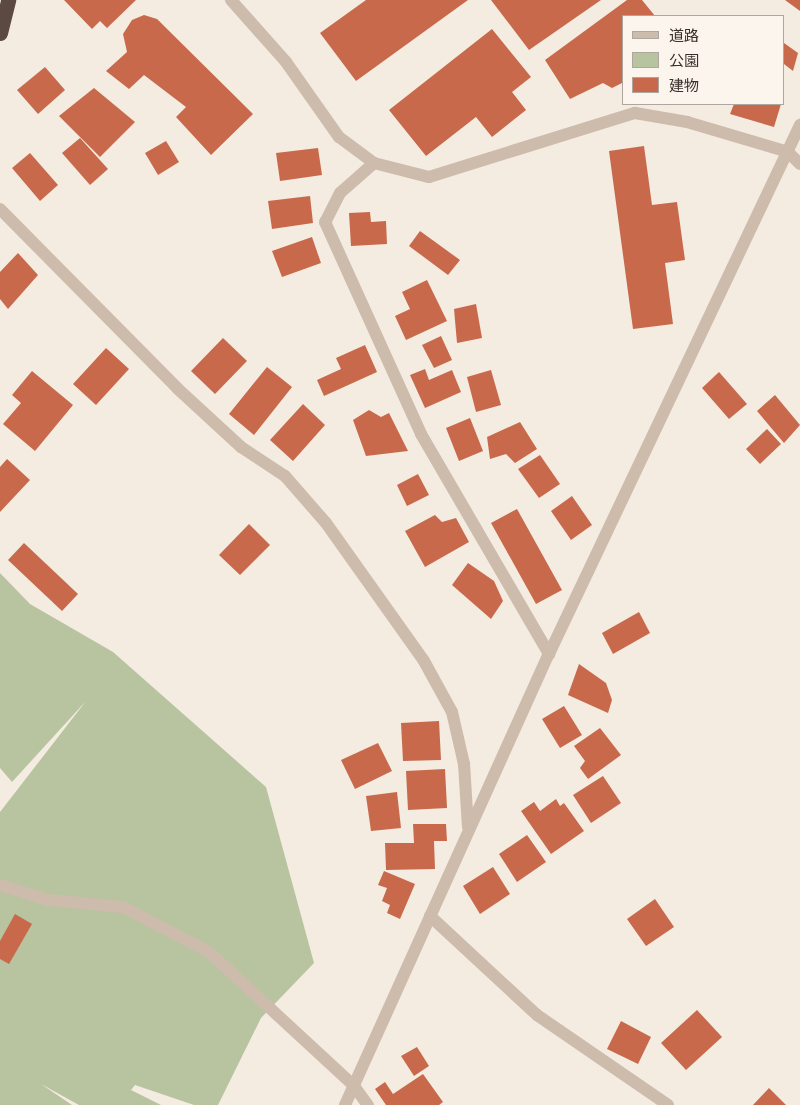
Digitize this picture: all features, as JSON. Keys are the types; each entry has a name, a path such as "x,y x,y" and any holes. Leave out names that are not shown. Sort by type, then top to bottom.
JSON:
{"highway":[{"path":"0,33 8,0"}],"street":[{"path":"231,0 286,62 338,137 374,163 429,177 635,113 687,122 788,152 800,164"},
{"path":"345,1105 468,829 549,654 800,125"},
{"path":"374,163 340,193 325,222 422,434 549,654"},
{"path":"0,209 178,389 241,448 285,476 326,523 424,661 452,712 464,764 468,829"},
{"path":"0,885 48,900 123,907 166,926 209,952 354,1086 368,1105"},
{"path":"430,916 537,1015 668,1105"}],"green space":[{"path":"0,573 30,604 113,652 266,787 314,963 261,1018 218,1105 194,1105 135,1085 131,1090 161,1105 79,1105 41,1084 72,1105 0,1105 0,812 86,701 12,782 0,768"}],"building":[{"path":"64,0 136,0 107,28 100,21 92,29"},
{"path":"366,0 468,0 356,81 320,33"},
{"path":"491,0 601,0 529,50"},
{"path":"627,0 642,0 654,15 622,15 622,83 612,88 603,83 570,99 545,60"},
{"path":"785,0 800,0 800,11"},
{"path":"144,15 157,19 253,114 211,155 176,117 186,107 144,75 129,89 106,71 127,52 123,34 132,20"},
{"path":"492,29 531,77 512,92 526,110 492,137 476,117 426,156 389,110"},
{"path":"785,44 798,53 793,71 785,65"},
{"path":"45,67 65,90 38,114 17,90"},
{"path":"94,88 135,122 100,157 59,116"},
{"path":"734,105 781,105 774,127 730,114"},
{"path":"80,138 108,169 90,185 62,153"},
{"path":"166,141 179,162 158,175 145,153"},
{"path":"644,146 652,205 677,202 685,260 665,263 673,324 633,329 609,151"},
{"path":"318,148 322,175 280,181 276,153"},
{"path":"30,153 58,185 40,201 12,168"},
{"path":"310,196 313,223 272,229 268,201"},
{"path":"370,212 371,222 386,221 387,244 351,246 349,213"},
{"path":"420,231 460,260 448,275 409,246"},
{"path":"312,237 321,263 282,277 272,251"},
{"path":"18,253 38,275 8,309 0,299 0,272"},
{"path":"427,280 447,321 406,340 395,316 410,309 402,292"},
{"path":"476,304 482,338 457,343 454,309"},
{"path":"441,336 452,360 434,368 422,345"},
{"path":"223,338 247,361 215,394 191,371"},
{"path":"365,345 377,372 324,396 317,380 341,369 336,358"},
{"path":"106,348 129,369 96,405 73,384"},
{"path":"267,367 292,387 254,435 229,414"},
{"path":"425,369 429,380 452,370 461,392 425,408 410,375"},
{"path":"491,370 501,405 476,412 467,377"},
{"path":"32,371 73,405 35,451 3,424 21,403 12,395"},
{"path":"719,372 747,404 729,419 702,388"},
{"path":"775,395 800,425 784,443 757,411"},
{"path":"303,404 325,425 293,461 270,440"},
{"path":"369,410 381,417 389,413 408,451 366,456 353,420"},
{"path":"470,418 483,451 459,461 446,428"},
{"path":"520,422 537,449 515,463 506,454 490,459 487,437"},
{"path":"767,429 781,444 760,464 746,449"},
{"path":"540,455 560,484 539,498 518,469"},
{"path":"7,459 30,480 0,512 0,467"},
{"path":"418,474 429,495 407,506 397,485"},
{"path":"572,496 592,525 571,540 551,511"},
{"path":"517,509 562,590 536,604 491,523"},
{"path":"435,515 442,522 456,518 469,542 425,567 405,531"},
{"path":"249,524 270,545 240,575 219,555"},
{"path":"24,543 78,594 62,611 8,560"},
{"path":"468,563 494,581 503,601 491,619 452,585"},
{"path":"639,612 650,633 613,654 602,633"},
{"path":"579,664 606,683 612,700 608,713 568,695"},
{"path":"564,706 582,735 560,748 542,719"},
{"path":"439,721 441,760 403,761 401,723"},
{"path":"600,728 621,755 588,779 580,768 585,761 574,746"},
{"path":"378,743 392,771 355,789 341,760"},
{"path":"445,769 447,808 408,810 406,771"},
{"path":"603,776 621,803 591,823 573,795"},
{"path":"397,792 401,828 371,831 366,796"},
{"path":"556,799 560,806 564,803 584,831 551,854 521,811 534,802 540,811"},
{"path":"413,824 446,824 447,841 434,841 435,869 386,870 385,843 414,843"},
{"path":"527,835 546,862 517,882 499,854"},
{"path":"493,867 510,894 480,914 463,886"},
{"path":"384,871 415,884 400,919 387,913 390,905 382,901 387,888 378,885"},
{"path":"655,899 674,927 646,946 627,919"},
{"path":"15,914 32,924 9,964 0,959 0,941"},
{"path":"697,1010 722,1037 686,1070 661,1043"},
{"path":"621,1021 651,1037 638,1064 607,1049"},
{"path":"417,1047 429,1066 414,1076 401,1056"},
{"path":"423,1074 443,1102 439,1105 386,1105 375,1089 385,1082 393,1094"},
{"path":"769,1088 786,1105 753,1105"}]}
